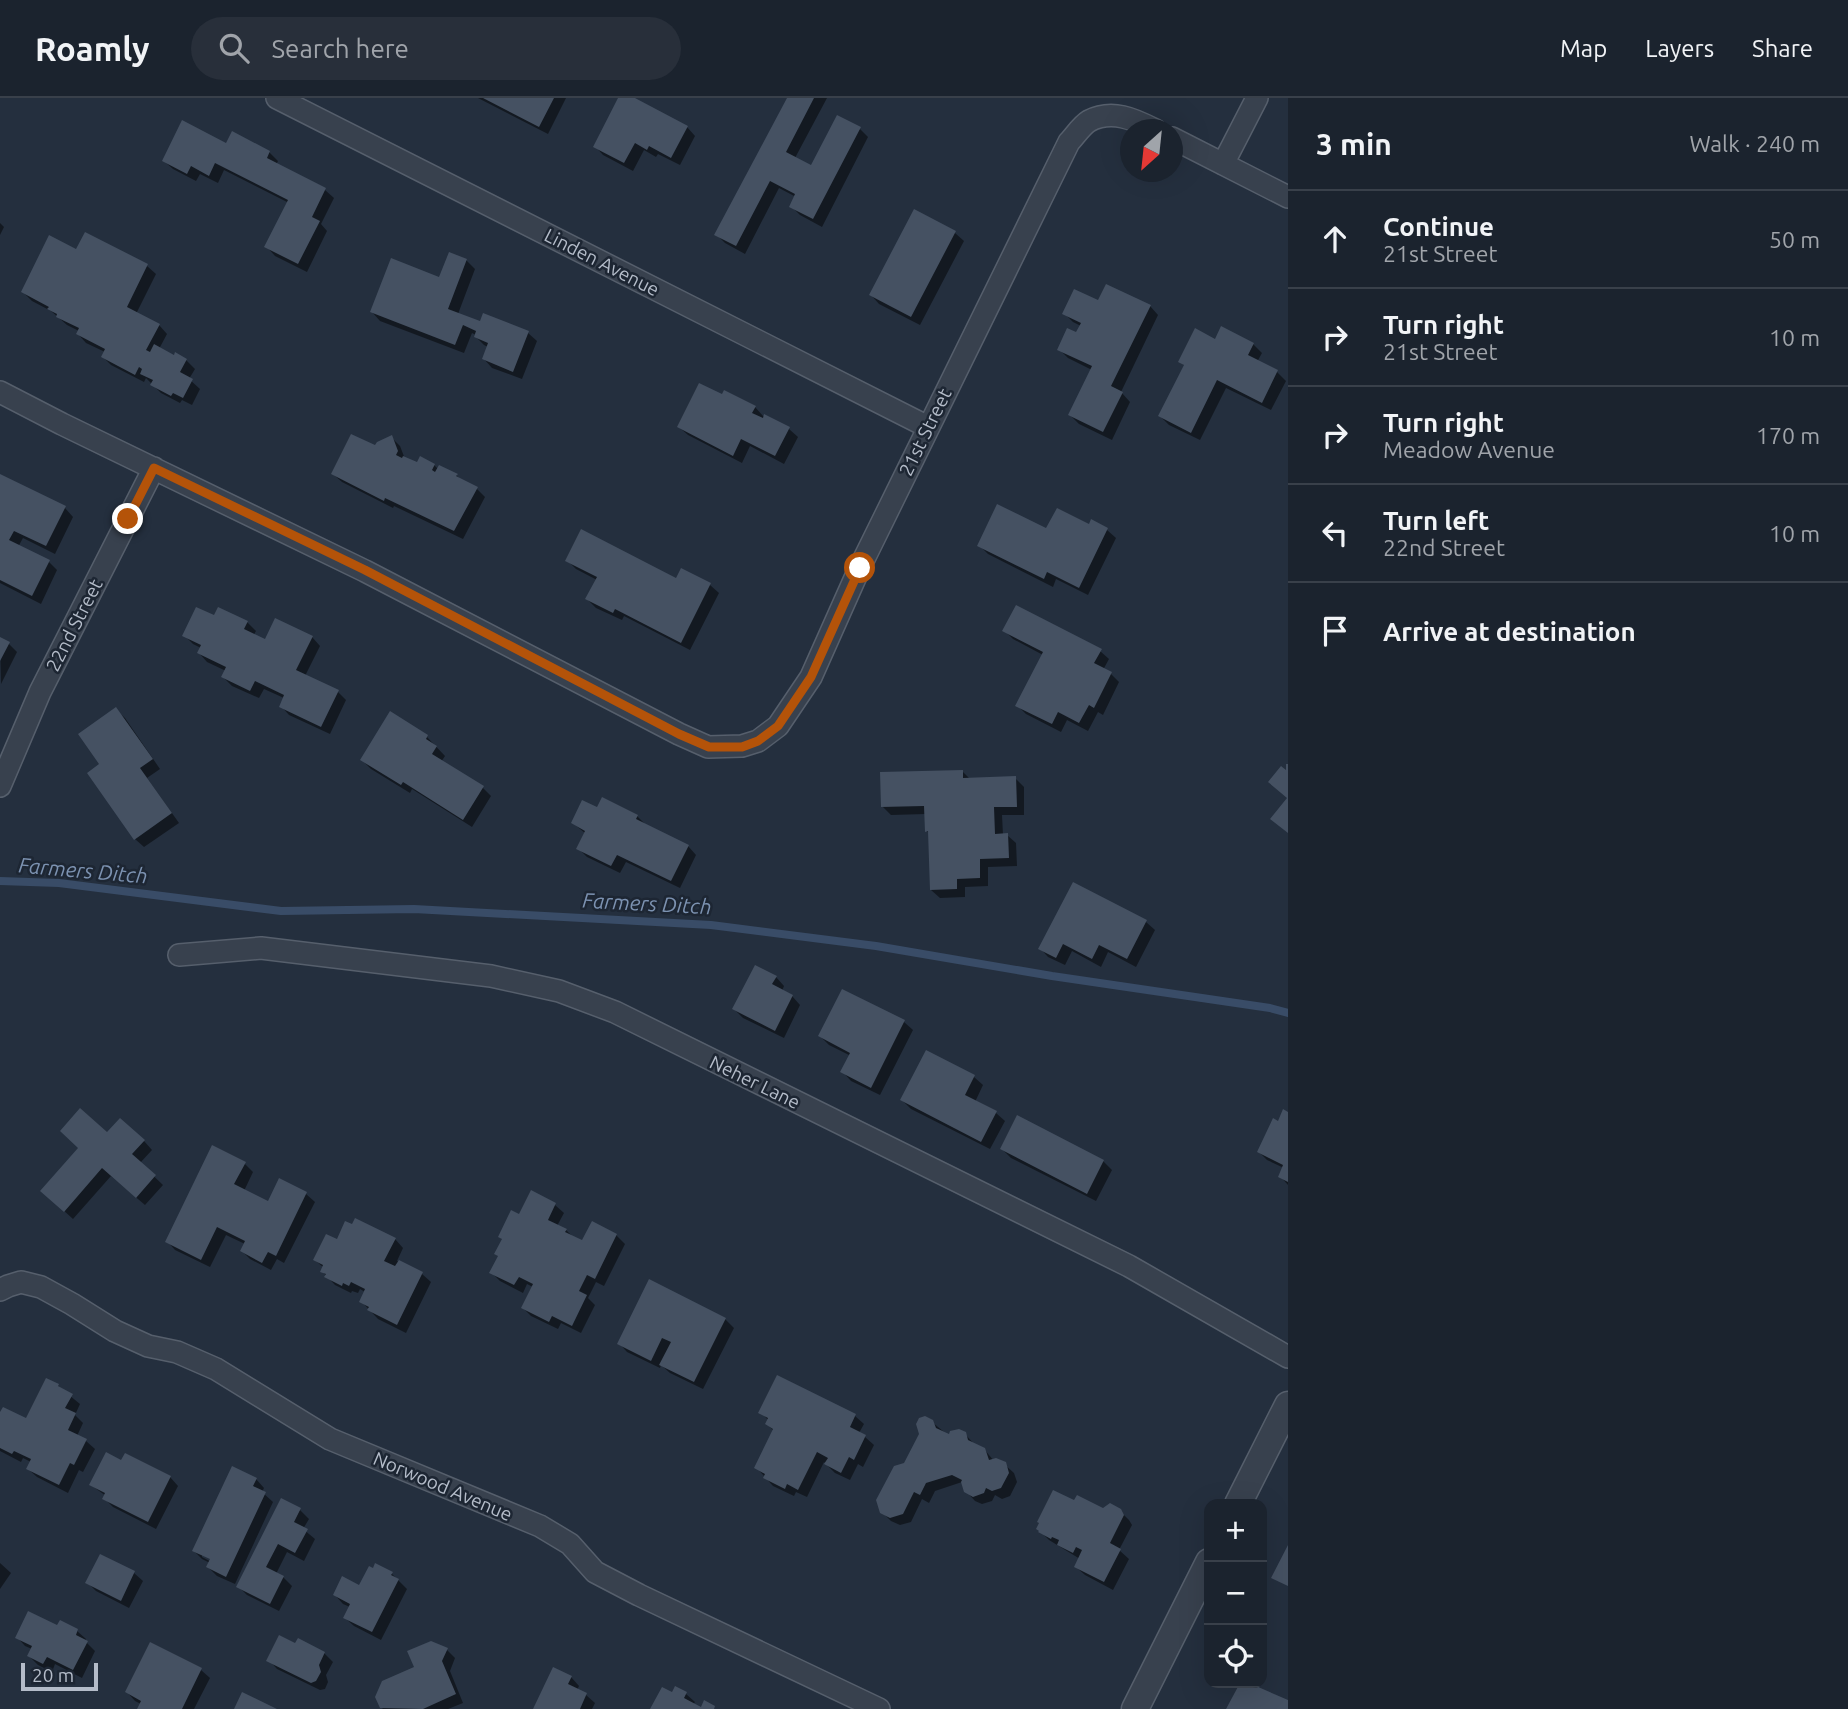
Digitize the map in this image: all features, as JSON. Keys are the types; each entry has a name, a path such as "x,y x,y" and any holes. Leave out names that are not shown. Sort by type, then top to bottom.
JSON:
{"street":[{"name":"Linden Avenue","path":"277,98 928,427"},
{"path":"1223,164 1257,98"},
{"name":"21st Street","path":"154,468 365,570 679,734 709,747 742,747 758,741 778,726 811,677 860,568 1069,142 1103,106"},
{"path":"1103,106 1134,119"},
{"path":"1183,144 1288,197"},
{"path":"0,392 154,468"},
{"name":"22nd Street","path":"0,786 40,692 154,468"},
{"name":"Neher Lane","path":"179,955 261,948 491,976 559,991 626,1018 1129,1266 1288,1357"},
{"name":"Norwood Avenue","path":"0,1290 22,1282 41,1287 115,1331 148,1346 177,1352 216,1369 330,1439 540,1526 570,1544 595,1572 879,1709"},
{"path":"1241,1499 1288,1405"},
{"path":"1135,1709 1204,1572"}],"building":[{"path":"483,98 554,98 539,127"},
{"path":"618,98 635,98 688,126 671,158 649,146 647,150 635,143 624,163 593,147"},
{"path":"787,98 814,98 786,152 811,165 837,115 861,127 813,219 789,207 795,194 770,181 736,246 714,235"},
{"path":"182,120 226,143 232,131 270,151 267,158 326,188 312,217 320,221 298,264 264,247 288,200 215,163 209,176 191,166 187,174 162,161"},
{"path":"914,209 956,231 911,317 869,295"},
{"path":"85,232 148,264 127,307 160,324 146,350 150,352 154,344 187,359 180,372 193,379 183,398 173,393 171,396 150,385 153,380 140,374 142,369 139,367 135,375 101,357 105,349 76,334 79,328 56,317 57,314 47,309 49,307 21,292 49,235 76,249"},
{"path":"449,252 467,259 448,309 480,321 483,313 529,331 513,372 482,359 488,343 474,337 476,331 463,325 455,345 370,312 391,258 439,277"},
{"path":"1106,284 1151,305 1111,386 1123,392 1103,432 1068,415 1092,366 1057,350 1067,328 1076,332 1081,323 1062,314 1074,289 1098,300"},
{"path":"1221,326 1254,343 1248,355 1278,370 1262,403 1217,380 1191,433 1158,416 1184,365 1178,362 1195,328 1215,339"},
{"path":"699,383 722,394 724,390 756,406 752,413 763,418 764,414 790,427 775,456 741,439 733,456 677,427"},
{"path":"351,434 375,445 392,435 398,451 396,455 417,462 420,456 435,464 432,470 435,472 439,465 478,487 454,531 385,498 384,501 331,474"},
{"path":"0,474 66,506 46,546 14,531 9,540 50,560 32,596 0,580"},
{"path":"997,504 1046,528 1057,508 1089,524 1091,519 1108,528 1079,588 1047,572 1044,579 977,546"},
{"path":"581,529 676,578 681,568 711,583 681,643 615,609 613,613 585,599 597,577 565,561"},
{"path":"1016,605 1102,649 1094,663 1112,672 1094,708 1089,705 1079,723 1058,712 1052,724 1015,706 1043,652 1002,631"},
{"path":"196,607 214,615 218,607 248,621 244,629 265,639 275,618 313,636 296,670 339,690 321,727 279,707 284,695 255,681 250,691 221,677 226,667 197,653 201,645 182,636"},
{"path":"0,637 10,642 0,661"},
{"path":"116,707 153,759 140,768 172,813 134,840 87,773 99,764 78,734"},
{"path":"390,711 428,735 426,739 437,746 432,754 484,786 463,820 403,782 401,785 360,760"},
{"path":"1288,764 1288,833 1270,819 1287,798 1268,782 1281,766 1286,770"},
{"path":"963,770 963,778 1016,776 1017,807 994,807 995,834 1008,833 1009,858 980,859 980,878 957,879 957,889 930,890 928,831 925,832 924,806 881,807 880,772"},
{"path":"602,797 638,815 636,819 689,845 671,881 617,855 611,866 576,849 585,831 571,823 582,800 597,807"},
{"path":"1073,882 1147,920 1127,959 1099,945 1092,959 1063,944 1056,958 1038,949"},
{"path":"755,965 777,976 772,984 793,995 775,1031 732,1009"},
{"path":"842,989 905,1020 871,1088 840,1072 850,1053 818,1036"},
{"path":"926,1050 975,1075 965,1095 997,1111 981,1142 900,1100"},
{"path":"80,1108 107,1132 120,1118 145,1140 132,1154 156,1175 136,1198 102,1168 64,1212 40,1191 78,1148 60,1131"},
{"path":"1283,1109 1288,1112 1288,1182 1278,1177 1283,1165 1257,1152 1273,1118 1278,1121"},
{"path":"1017,1115 1104,1160 1087,1194 1000,1149"},
{"path":"212,1145 246,1162 234,1184 268,1201 279,1178 307,1192 276,1256 268,1252 262,1263 240,1251 245,1241 217,1227 201,1260 165,1242"},
{"path":"531,1190 556,1203 548,1220 567,1229 565,1232 582,1240 592,1221 617,1234 595,1279 587,1275 579,1291 587,1295 572,1326 552,1316 549,1322 521,1308 533,1284 519,1277 514,1285 489,1273 498,1256 494,1254 502,1239 498,1237 511,1210 519,1214"},
{"path":"355,1218 396,1238 384,1261 395,1266 399,1260 423,1272 397,1325 367,1310 369,1307 359,1302 365,1289 351,1282 349,1286 343,1283 342,1286 324,1277 326,1274 320,1272 323,1265 313,1260 326,1234 337,1239 345,1221 352,1224"},
{"path":"649,1279 726,1318 694,1382 659,1365 671,1342 662,1338 651,1361 617,1344"},
{"path":"777,1375 856,1414 850,1427 866,1435 854,1460 849,1457 841,1473 824,1464 828,1458 817,1452 798,1490 787,1484 785,1489 763,1478 765,1474 754,1468 773,1429 765,1424 768,1418 758,1413"},
{"path":"46,1378 73,1394 65,1408 76,1413 68,1430 87,1439 74,1465 70,1463 59,1485 26,1469 31,1459 0,1448 0,1412 3,1407 26,1418"},
{"path":"925,1416 933,1420 936,1428 949,1434 950,1431 959,1429 966,1432 968,1440 985,1448 989,1460 996,1458 1006,1462 1009,1473 1001,1488 992,1491 986,1488 984,1493 973,1497 964,1492 962,1480 952,1475 926,1483 920,1495 914,1492 903,1514 890,1518 880,1513 876,1500 894,1466 904,1463 919,1434 916,1424 919,1418"},
{"path":"106,1452 121,1460 125,1453 171,1476 148,1522 102,1499 105,1493 89,1485"},
{"path":"232,1466 257,1478 253,1486 266,1492 226,1577 206,1567 210,1559 192,1551"},
{"path":"1053,1490 1074,1500 1077,1495 1103,1508 1110,1503 1121,1509 1124,1515 1110,1543 1121,1549 1104,1582 1074,1567 1082,1550 1076,1547 1073,1553 1057,1545 1059,1540 1052,1537 1051,1539 1036,1529"},
{"path":"281,1498 301,1508 294,1522 308,1529 295,1553 278,1544 266,1567 284,1576 270,1604 236,1587"},
{"path":"1288,1545 1288,1586 1271,1578"},
{"path":"100,1554 135,1571 121,1601 85,1583"},
{"path":"375,1563 393,1572 391,1575 399,1579 372,1632 343,1618 350,1604 333,1595 342,1576 359,1585 369,1566 373,1568"},
{"path":"28,1611 57,1625 60,1620 78,1629 76,1635 88,1641 73,1670 47,1657 43,1664 27,1656 32,1646 15,1638"},
{"path":"279,1635 295,1643 298,1638 325,1652 319,1665 321,1672 316,1681 311,1683 266,1661"},
{"path":"431,1641 448,1648 442,1661 456,1694 423,1709 380,1708 375,1697 382,1681 414,1667 407,1651"},
{"path":"150,1642 202,1668 182,1709 137,1709 141,1701 125,1692"},
{"path":"553,1667 572,1676 568,1684 587,1693 580,1709 533,1709"},
{"path":"675,1686 687,1692 684,1698 701,1707 704,1700 715,1706 714,1709 650,1709 662,1687 672,1692"},
{"path":"1237,1688 1260,1688 1288,1700 1288,1709 1226,1709"},
{"path":"242,1692 277,1709 234,1709"}],"waterway":[{"name":"Farmers Ditch","path":"0,881 59,883 281,911 414,909 711,925 876,946 1288,1013"}],"route":[{"path":"128,519 154,468 365,570 679,734 709,747 742,747 758,741 778,726 811,677 860,568"}]}
